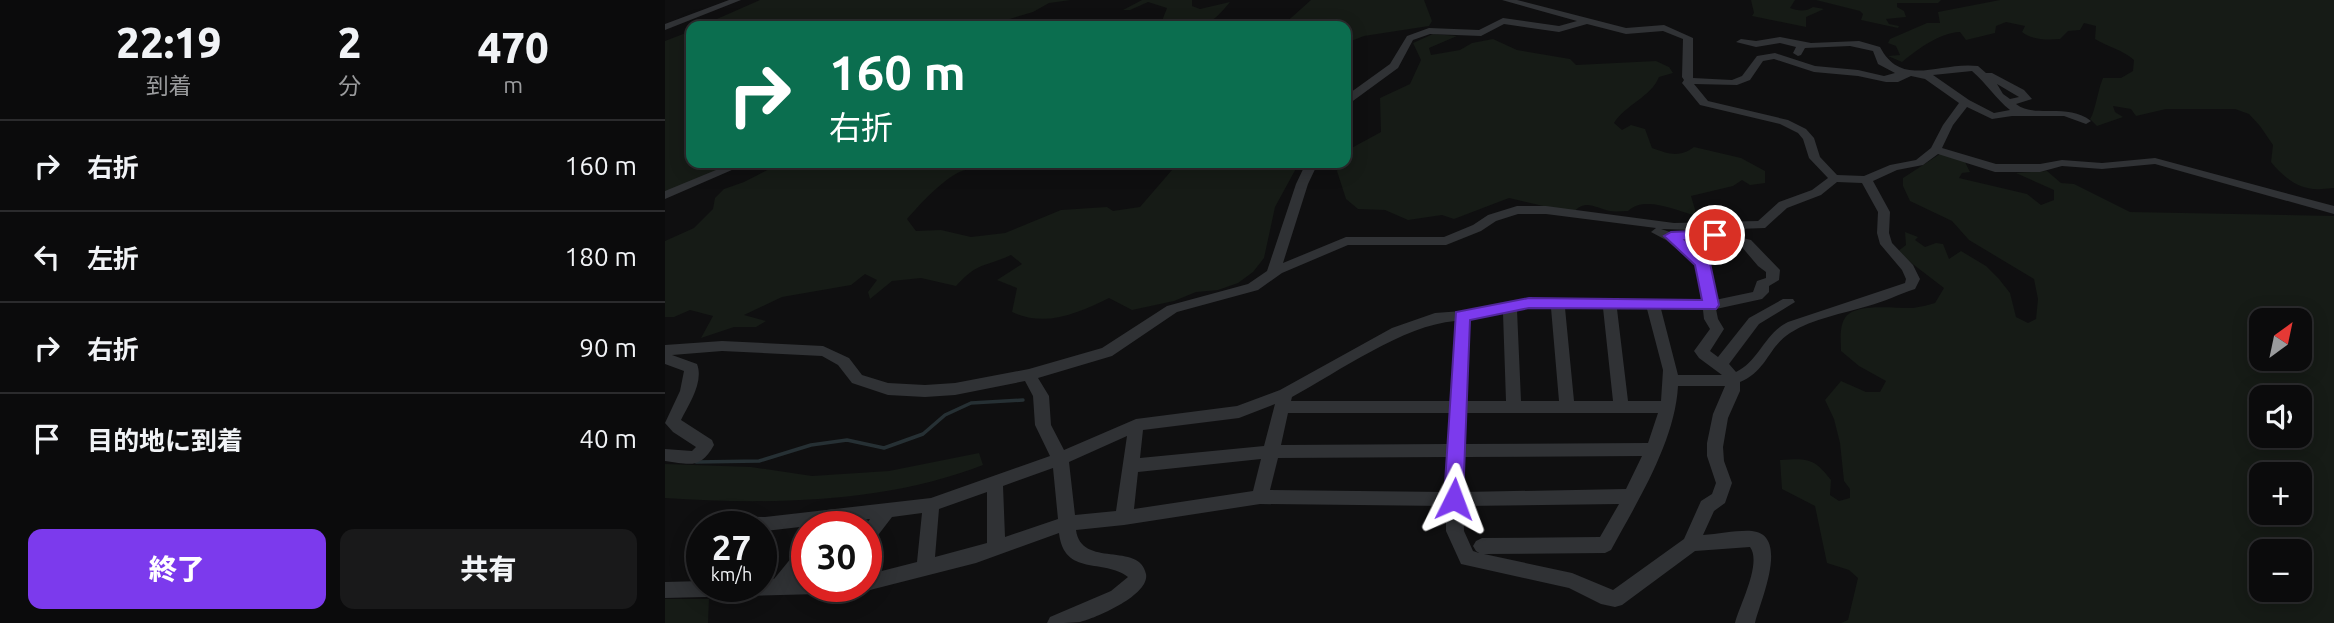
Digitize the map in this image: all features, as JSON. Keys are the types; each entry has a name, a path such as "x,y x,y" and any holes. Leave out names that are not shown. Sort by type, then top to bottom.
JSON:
{"street":[{"path":"665,26 737,0"},
{"path":"1506,0 1635,32 1664,28 1688,38 1687,77 1690,81"},
{"path":"1351,98 1394,66 1403,54 1406,42 1420,33 1481,33 1503,21 1559,29 1587,21"},
{"path":"1741,42 1756,44 1780,40 1820,47 1865,44 1877,49 1882,62 1901,72 1893,77 1865,71 1858,73"},
{"path":"1794,61 1801,45"},
{"path":"1690,81 1734,83 1750,74 1753,65 1760,58 1775,56 1814,69 1858,73 1893,80 1909,73 1921,75 1935,79 1965,102 1992,116 2065,113 2086,121"},
{"path":"1896,68 1907,65 1974,68 2012,87 2027,99 2006,103"},
{"path":"1921,75 1960,68"},
{"path":"1974,68 1991,82 2006,103 2021,113"},
{"path":"1695,69 1688,87 1704,103 1772,119 1803,131 1815,158 1834,178 1867,180 1894,167 1919,163 1936,150 1948,125 1965,102"},
{"path":"1936,150 1995,168 2040,168 2062,163 2102,166 2155,161 2334,210"},
{"path":"665,195 730,168"},
{"path":"1272,275 1309,168"},
{"path":"665,350 747,346 823,352 835,355 851,367 857,379 900,390 955,389 1029,375 1107,352 1172,309 1253,287 1277,270 1346,241 1446,241 1492,218 1517,210 1546,210 1674,228 1761,225 1784,204 1814,196 1834,178"},
{"path":"1672,380 1732,379 1754,368 1773,338 1786,330 1827,311 1861,303 1913,283 1908,268 1886,244 1883,233 1884,212 1867,180"},
{"path":"1260,497 1283,401 1397,332 1436,318 1462,316 1529,303 1711,305 1757,296 1762,292 1762,284 1772,280 1773,270 1763,263 1746,243 1709,233 1671,236 1631,226 1631,223"},
{"path":"1462,316 1454,499 1455,531 1467,558 1572,581 1601,596 1615,599 1691,544 1707,506 1719,498 1724,483 1715,459 1714,447 1721,414 1733,394 1732,379 1721,363 1707,359 1701,351 1717,330 1711,319 1711,305 1702,263 1671,236"},
{"path":"1721,363 1753,321 1789,302"},
{"path":"1557,303 1567,407"},
{"path":"1609,304 1621,407"},
{"path":"1482,546 1605,545 1654,449 1667,407 1672,380 1653,305"},
{"path":"1510,307 1514,407"},
{"path":"665,358 692,368 688,391 672,421 706,445 696,458 665,454"},
{"path":"1029,375 1041,396 1043,425 1060,459 1069,542 1075,552 1092,560 1111,560 1133,567 1137,573 1137,580 1118,597 1057,623"},
{"path":"882,512 931,505 1060,459 1136,425 1239,412 1283,401 1458,407 1667,407"},
{"path":"1123,518 1136,425"},
{"path":"1130,466 1271,452 1654,449"},
{"path":"995,482 996,548"},
{"path":"882,579 996,548 1067,523 1123,518 1260,497 1454,499 1632,496"},
{"path":"925,568 931,505"},
{"path":"882,517 887,511"},
{"path":"1691,544 1753,539 1759,542 1762,562 1745,623"},
{"path":"779,587 791,572"},
{"path":"779,587 791,587"},
{"path":"665,590 686,589"}],"shaded area":[{"path":"760,0 1071,0 1049,3 1033,12 1003,21 712,21"},
{"path":"1142,0 1192,0 1192,6 1200,9 1230,2 1210,21 1162,21 1167,8 1148,2 1130,10 1123,10"},
{"path":"1311,0 1424,0 1432,21 1429,26 1364,36 1351,41 1351,21 1288,21"},
{"path":"1751,0 1795,0 1790,8 1824,9 1806,17 1806,27 1752,16 1754,13"},
{"path":"1816,0 1941,0 1938,3 1897,3 1897,7 1904,11 1906,17 1886,19 1889,24 1899,26 1898,28 1861,20 1863,14 1860,11"},
{"path":"2000,0 2334,0 2334,188 2307,188 2287,178 2271,162 2273,145 2260,126 2249,114 2235,109 2166,109 2136,116 2131,109 2113,106 2115,112 2123,117 2097,126 2090,119 2103,78 2121,78 2133,71 2134,60 2095,39 2096,26 2084,23 2080,30 2068,31 2060,39 2045,39 2030,37 2022,32 2025,26 2006,22 1996,26 1995,33 1966,40 1960,32 1944,35 1902,62 1888,56 1900,55 1896,46 1888,43 1890,39 1927,23 1940,23 1938,12"},
{"path":"686,33 686,168 728,168 665,194 665,41"},
{"path":"1433,34 1457,36 1429,48 1431,55 1460,50 1472,43 1493,39 1517,50 1570,59 1576,65 1656,61 1669,67 1673,73 1659,77 1650,90 1614,123 1622,130 1631,125 1645,129 1652,148 1664,152 1679,154 1694,147 1741,158 1765,171 1765,183 1750,185 1742,180 1733,186 1691,196 1697,216 1652,204 1635,206 1628,211 1610,211 1586,205 1577,208 1573,213 1509,198 1454,219 1442,215 1408,220 1385,210 1358,209 1346,199 1337,171 1338,168 1351,168 1351,148 1381,132 1380,98 1410,84 1421,60 1413,43"},
{"path":"1940,154 1964,160 1970,172 1962,173 1959,178 2027,194 2041,205 2054,200 2054,190 2016,173 2047,171 2061,183 2074,184 2130,212 2334,216 2334,623 1841,623 1848,620 1858,578 1849,570 1827,563 1815,506 1782,489 1780,460 1797,459 1815,463 1831,480 1830,495 1839,501 1850,498 1850,489 1844,481 1840,443 1834,419 1825,400 1841,381 1866,392 1880,392 1886,381 1859,366 1841,351 1841,330 1845,318 1850,313 1867,308 1913,308 1935,303 1944,288 1897,252 1906,245 1905,232 1918,237 1915,240 1925,247 1936,243 1943,244 1949,259 1961,251 1986,266 2010,293 2016,317 2028,323 2036,319 2038,299 2034,279 1969,240 1952,221 1910,201 1903,186 1903,178"},
{"path":"771,168 974,168 955,174 940,185 907,219 916,231 941,230 971,237 1005,233 1061,210 1107,207 1113,211 1140,207 1174,168 1296,168 1275,207 1264,258 1253,272 1238,283 1218,290 1196,292 1174,301 1132,310 1109,298 1062,317 1025,317 1012,312 1017,288 997,280 1022,264 1011,255 976,269 956,286 921,278 892,281 870,299 868,292 877,280 865,274 851,285 782,297 744,315 766,321 756,327 734,327 701,338 713,316 690,310 674,317 665,317 665,241 694,228 713,209 715,198 724,189"},
{"path":"979,453 983,465 946,478 867,494 785,501 665,498 665,464 751,467 812,476 889,471"},
{"path":"665,599 709,602 708,623 665,623"}],"waterway":[{"path":"696,462 759,461 811,445 847,440 884,448 923,434 945,415 971,403 1023,400"}],"route":[{"path":"1454,499 1462,316 1529,303 1711,305 1702,263 1671,236 1692,236 1698,233 1715,235"}]}
